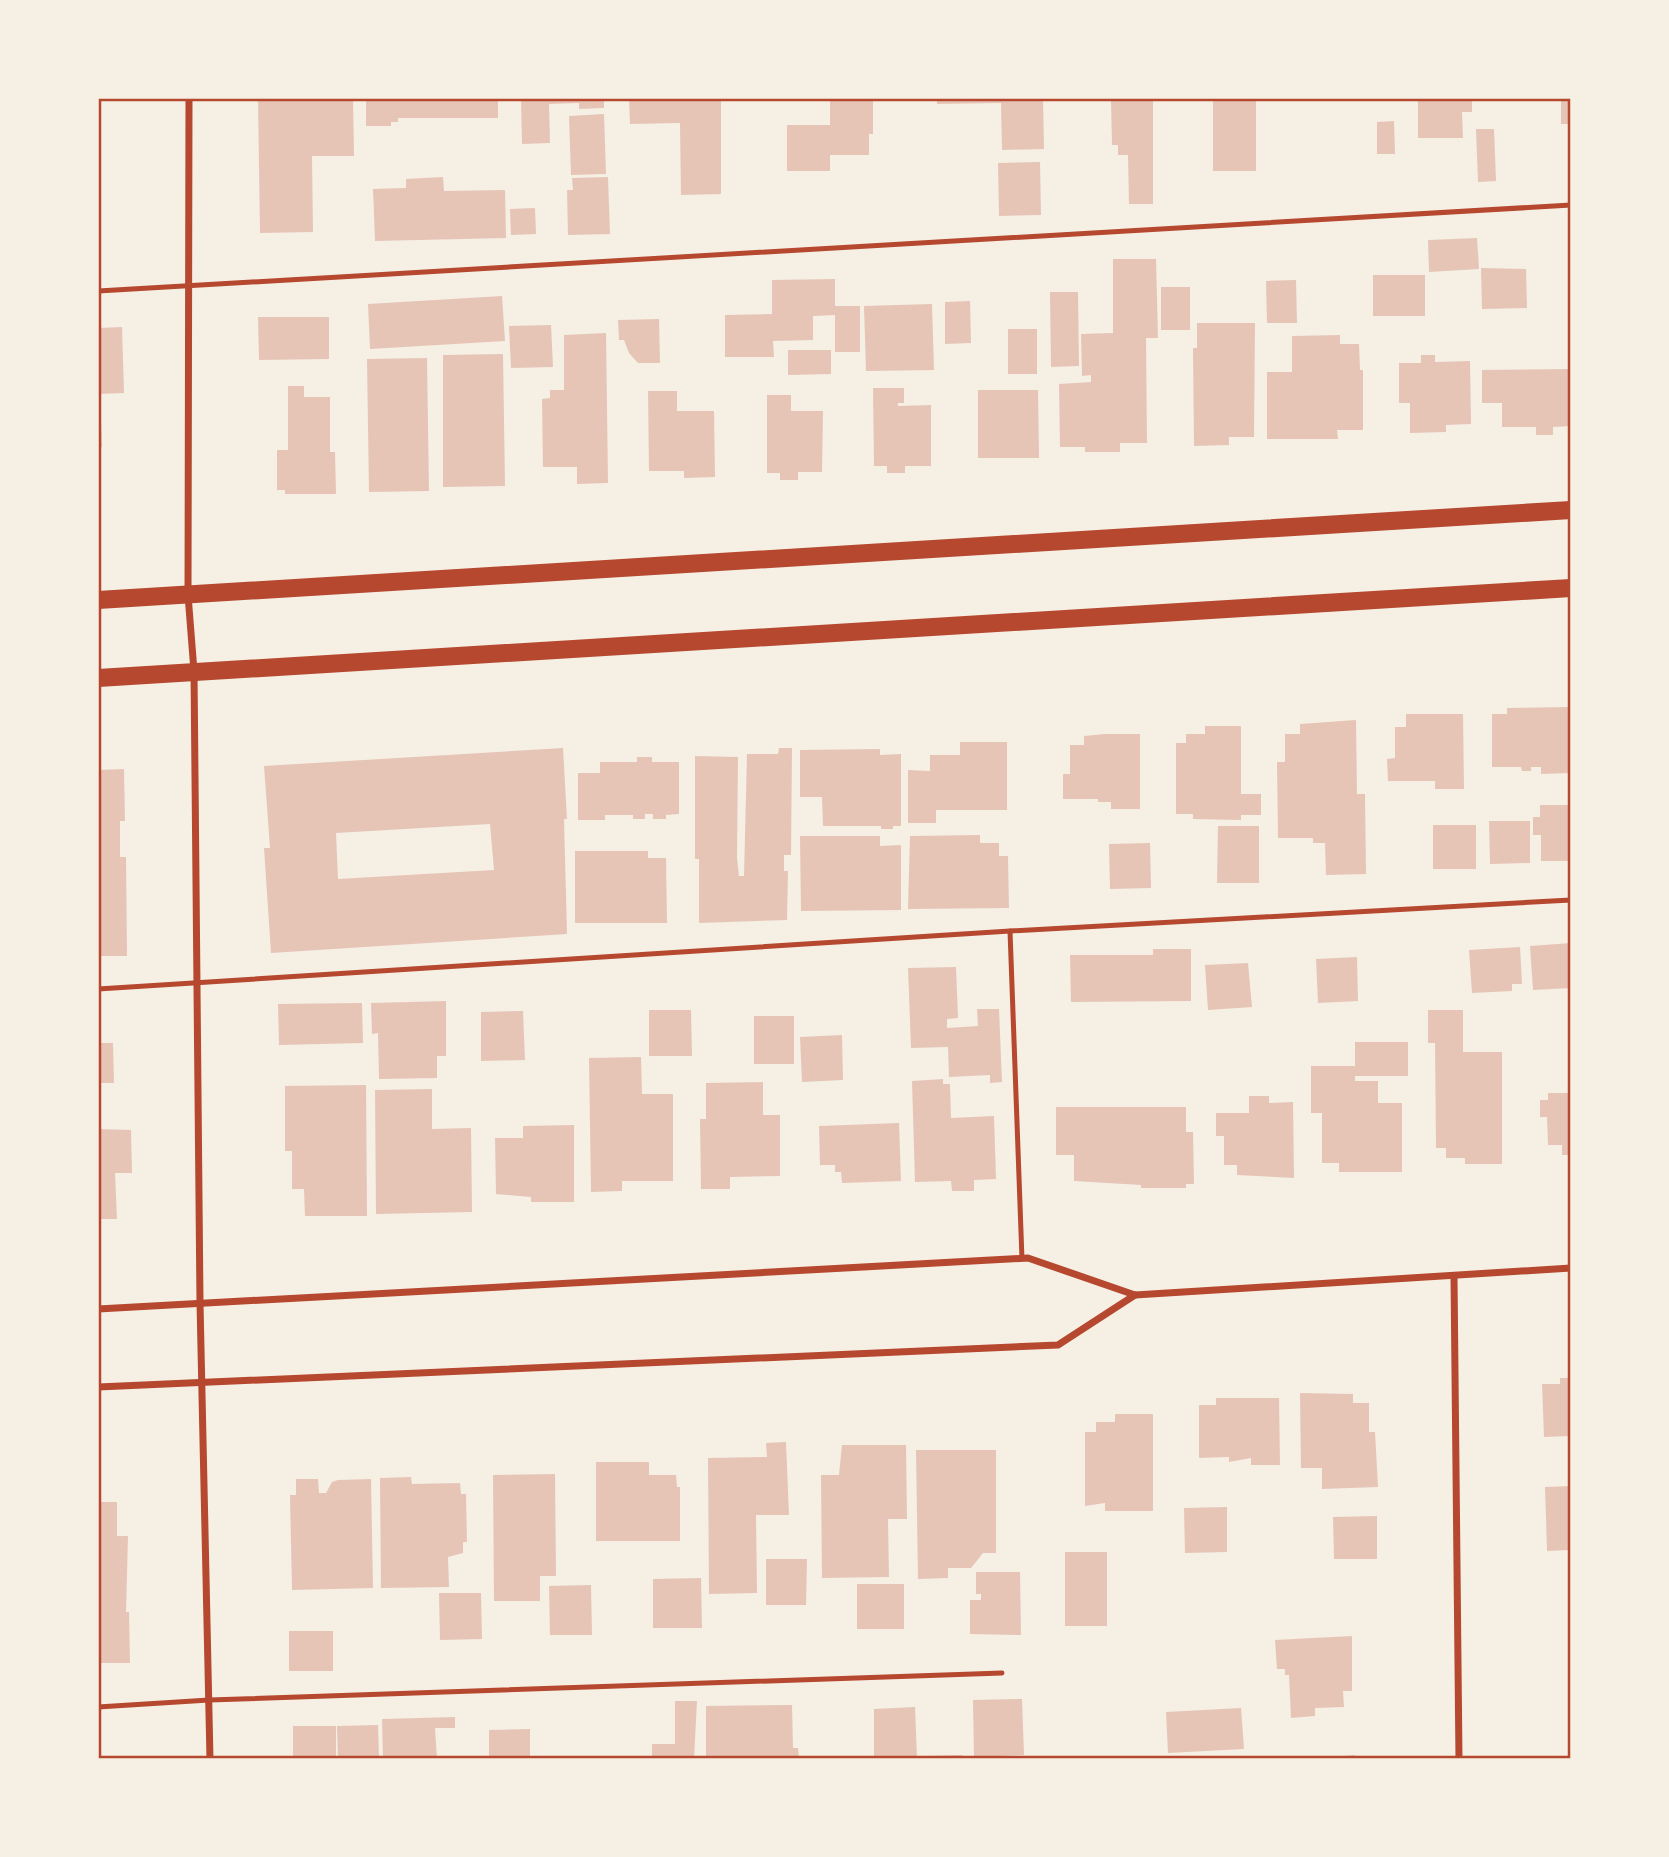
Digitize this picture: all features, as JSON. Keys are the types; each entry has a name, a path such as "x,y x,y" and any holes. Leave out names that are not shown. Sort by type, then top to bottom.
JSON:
{"main road":[{"path":"98,600 1571,510"},
{"path":"98,678 1571,588"}],"street":[{"path":"189,98 188,594 194,671 201,1380 210,1759"},
{"path":"98,1309 1022,1259 1135,1295 1571,1268"},
{"path":"1454,1276 1459,1759"},
{"path":"98,1387 201,1380 1058,1345 1135,1295"}],"lane":[{"path":"98,291 1571,205"},
{"path":"98,989 1010,931 1571,900"},
{"path":"1010,931 1022,1259"},
{"path":"98,1707 209,1700 1002,1673"}],"building":[{"path":"258,98 353,98 354,156 312,156 313,232 260,233"},
{"path":"366,98 498,98 498,118 398,118 398,122 391,122 391,126 366,126"},
{"path":"521,98 604,98 604,108 579,109 579,103 549,104 550,143 522,144"},
{"path":"629,98 721,98 721,194 681,195 680,123 630,124"},
{"path":"830,98 873,98 873,134 869,134 869,155 830,155 830,171 787,171 787,125 830,125"},
{"path":"937,98 1043,98 1044,149 1002,150 1001,103 937,104"},
{"path":"1213,98 1256,98 1256,171 1213,171"},
{"path":"1418,98 1472,98 1472,112 1462,112 1463,138 1418,138"},
{"path":"1561,98 1571,98 1571,124 1561,124"},
{"path":"1111,101 1153,101 1153,204 1129,204 1128,155 1118,155 1118,145 1112,145"},
{"path":"604,114 606,174 571,175 569,116"},
{"path":"1394,121 1395,154 1377,154 1377,122"},
{"path":"1476,129 1494,129 1496,181 1478,182"},
{"path":"1040,162 1041,215 999,216 998,163"},
{"path":"443,177 444,191 505,190 506,238 375,241 373,189 406,188 406,179"},
{"path":"608,177 610,234 568,235 567,190 573,190 572,178"},
{"path":"535,208 536,234 511,235 510,209"},
{"path":"1477,238 1479,269 1429,272 1428,240"},
{"path":"1113,259 1156,259 1158,338 1146,338 1147,443 1120,443 1120,452 1085,452 1085,447 1060,447 1059,384 1091,382 1091,375 1082,376 1081,334 1113,333"},
{"path":"1481,268 1526,269 1527,308 1482,309"},
{"path":"1373,275 1425,275 1425,316 1373,316"},
{"path":"835,279 835,306 860,306 860,352 835,352 835,315 813,316 813,340 773,341 774,357 725,357 725,315 772,314 772,280"},
{"path":"1296,280 1297,323 1267,323 1266,281"},
{"path":"1161,287 1190,287 1190,330 1161,330"},
{"path":"1050,292 1078,292 1079,366 1051,367"},
{"path":"502,296 505,341 370,349 368,304"},
{"path":"970,301 971,343 945,344 945,302"},
{"path":"932,304 934,370 866,371 864,306"},
{"path":"258,317 329,317 329,359 259,360"},
{"path":"659,319 660,363 638,363 629,353 624,340 619,340 618,320"},
{"path":"1197,323 1255,323 1254,437 1229,437 1229,445 1194,446 1193,348 1197,348"},
{"path":"551,325 553,367 511,368 509,326"},
{"path":"122,327 124,393 98,394 98,328"},
{"path":"1008,329 1037,329 1037,374 1008,374"},
{"path":"606,333 608,483 577,484 577,467 543,467 542,399 550,398 550,390 564,390 564,335"},
{"path":"1340,335 1340,344 1359,344 1360,370 1363,370 1363,430 1337,430 1338,439 1267,439 1267,372 1292,372 1292,336"},
{"path":"788,350 831,350 831,374 788,375"},
{"path":"503,354 505,486 443,487 443,355"},
{"path":"1421,355 1435,355 1435,362 1470,361 1471,424 1446,425 1446,432 1410,433 1410,403 1399,403 1399,363 1421,363"},
{"path":"427,358 429,491 369,492 367,359"},
{"path":"1571,369 1571,426 1553,427 1553,435 1536,435 1536,427 1502,427 1502,403 1482,403 1482,370"},
{"path":"288,386 304,386 304,397 330,397 330,452 335,452 336,494 285,494 285,490 277,490 277,450 288,450"},
{"path":"873,388 904,388 904,403 898,403 898,406 931,405 931,466 905,466 905,473 887,473 887,466 874,466"},
{"path":"978,390 1038,390 1039,458 978,458"},
{"path":"648,391 677,391 677,411 714,411 715,477 684,478 684,471 649,471"},
{"path":"767,395 791,395 791,411 823,411 822,472 798,472 798,480 780,480 780,473 767,473"},
{"path":"100,401 102,447 98,447"},
{"path":"1571,707 1571,773 1541,774 1541,767 1522,771 1521,767 1492,767 1492,714 1507,714 1507,708"},
{"path":"1406,714 1463,714 1464,789 1435,789 1435,781 1388,781 1387,759 1395,758 1395,727 1406,727"},
{"path":"1356,720 1357,794 1365,794 1366,874 1326,875 1325,843 1313,843 1313,838 1278,838 1277,762 1285,762 1285,734 1300,734 1300,724"},
{"path":"1205,726 1241,726 1241,794 1261,794 1261,815 1241,815 1241,820 1193,819 1193,814 1176,814 1176,743 1186,743 1186,734 1205,734"},
{"path":"1140,734 1140,809 1111,809 1111,802 1098,802 1098,799 1063,799 1063,774 1070,774 1070,745 1084,745 1084,736"},
{"path":"960,742 1007,742 1007,810 936,810 936,823 908,823 908,770 930,771 930,755 960,755"},
{"path":"563,748 567,819 564,819 567,934 271,953 264,848 270,848 264,766","holes":["490,824 494,870 338,879 336,833"]},
{"path":"779,748 792,748 791,855 784,855 784,871 788,871 787,920 699,923 699,859 695,859 695,756 738,757 737,858 739,876 744,876 747,754 778,754"},
{"path":"880,749 880,755 901,754 901,826 881,829 881,826 823,826 822,797 800,797 800,750"},
{"path":"637,757 652,757 652,762 679,762 679,814 666,815 666,819 653,819 653,814 645,814 645,819 633,819 633,815 605,815 605,820 578,820 578,773 600,773 600,762 637,762"},
{"path":"124,769 125,821 120,821 120,857 126,857 127,956 98,956 98,770"},
{"path":"1540,805 1571,805 1571,861 1541,861 1541,835 1533,835 1533,817 1540,817"},
{"path":"1489,821 1530,821 1530,863 1490,864"},
{"path":"1433,825 1476,825 1476,869 1433,869"},
{"path":"1218,826 1259,826 1259,883 1217,883"},
{"path":"980,835 980,843 999,843 999,856 1008,856 1009,908 908,909 910,836"},
{"path":"800,836 880,836 880,846 901,845 901,910 801,911"},
{"path":"1150,843 1151,888 1110,889 1109,844"},
{"path":"575,851 648,851 648,858 666,858 667,923 575,923"},
{"path":"1571,943 1571,988 1533,990 1530,946"},
{"path":"1520,947 1522,984 1512,984 1512,991 1472,993 1469,950"},
{"path":"1153,949 1191,949 1191,1001 1071,1002 1070,955 1153,955"},
{"path":"1357,957 1358,1001 1318,1003 1316,959"},
{"path":"1248,963 1252,1007 1208,1010 1205,965"},
{"path":"956,967 958,1018 947,1019 947,1028 978,1026 977,1009 999,1009 1002,1082 990,1083 990,1075 949,1077 948,1047 911,1048 908,968"},
{"path":"446,1001 446,1056 437,1056 437,1078 379,1079 378,1033 372,1034 371,1003"},
{"path":"362,1003 363,1043 279,1045 278,1004"},
{"path":"649,1010 691,1010 692,1056 649,1056"},
{"path":"1428,1010 1463,1010 1463,1052 1502,1052 1502,1164 1465,1164 1465,1158 1446,1158 1446,1148 1436,1148 1435,1043 1428,1043"},
{"path":"523,1011 525,1060 481,1061 481,1012"},
{"path":"754,1016 794,1016 794,1064 754,1064"},
{"path":"842,1035 843,1080 802,1082 800,1037"},
{"path":"1355,1042 1408,1042 1408,1076 1355,1076 1355,1081 1378,1081 1378,1103 1402,1103 1402,1172 1339,1172 1339,1163 1322,1163 1322,1113 1311,1113 1311,1066 1355,1066"},
{"path":"98,1043 113,1043 114,1083 98,1083"},
{"path":"641,1057 642,1094 673,1094 673,1181 622,1181 622,1191 591,1192 589,1058"},
{"path":"943,1079 943,1084 950,1084 951,1118 994,1116 996,1179 974,1180 974,1191 952,1191 951,1181 915,1182 912,1081"},
{"path":"763,1082 763,1115 780,1115 780,1176 730,1177 730,1189 701,1189 700,1119 706,1119 706,1083"},
{"path":"366,1085 367,1216 305,1216 304,1189 292,1189 292,1151 285,1151 285,1086"},
{"path":"432,1089 432,1129 471,1128 472,1212 376,1214 375,1090"},
{"path":"1548,1093 1571,1093 1571,1155 1562,1155 1562,1145 1548,1145 1547,1117 1540,1117 1540,1100 1548,1100"},
{"path":"1249,1096 1269,1096 1269,1103 1293,1102 1294,1178 1237,1175 1237,1165 1224,1165 1224,1136 1216,1136 1216,1113 1249,1113"},
{"path":"1056,1107 1186,1107 1186,1132 1193,1132 1194,1184 1186,1184 1186,1188 1141,1188 1141,1185 1074,1181 1074,1155 1056,1155"},
{"path":"899,1123 901,1181 842,1183 841,1172 835,1172 835,1165 820,1165 819,1126"},
{"path":"574,1125 574,1202 531,1202 531,1197 496,1194 495,1138 523,1138 523,1126"},
{"path":"98,1129 131,1130 132,1173 115,1173 117,1219 98,1219"},
{"path":"1560,1378 1571,1378 1571,1436 1544,1437 1542,1384 1560,1384"},
{"path":"1300,1393 1353,1394 1353,1403 1369,1403 1369,1432 1375,1432 1378,1487 1322,1489 1322,1468 1301,1468"},
{"path":"1216,1398 1279,1398 1280,1465 1251,1465 1251,1458 1229,1462 1229,1457 1199,1458 1199,1405 1216,1405"},
{"path":"1115,1414 1153,1414 1153,1511 1105,1511 1105,1503 1085,1506 1085,1432 1096,1432 1096,1422 1115,1422"},
{"path":"786,1442 789,1515 756,1515 757,1593 709,1594 708,1458 767,1457 766,1443"},
{"path":"842,1445 906,1445 907,1519 888,1519 889,1577 822,1578 821,1475 839,1475"},
{"path":"916,1450 996,1450 996,1553 983,1553 971,1568 948,1568 948,1578 918,1579"},
{"path":"596,1462 649,1462 649,1475 676,1475 677,1487 680,1487 680,1541 596,1541"},
{"path":"555,1474 556,1576 540,1576 540,1601 494,1601 493,1475"},
{"path":"411,1477 412,1484 460,1483 461,1494 466,1494 467,1542 463,1542 463,1553 448,1557 449,1587 381,1588 380,1478"},
{"path":"296,1479 318,1479 319,1493 326,1493 332,1482 338,1480 371,1479 373,1588 292,1590 290,1495 296,1495"},
{"path":"1571,1486 1571,1550 1547,1551 1545,1487"},
{"path":"98,1502 117,1502 117,1536 128,1536 126,1612 129,1612 130,1663 98,1663"},
{"path":"1227,1507 1227,1552 1185,1553 1184,1508"},
{"path":"1377,1516 1377,1559 1334,1559 1333,1517"},
{"path":"1065,1552 1107,1552 1107,1626 1065,1626"},
{"path":"766,1559 807,1559 806,1605 766,1605"},
{"path":"976,1572 1020,1572 1021,1635 970,1634 970,1600 981,1600 981,1594 976,1594"},
{"path":"701,1578 702,1628 653,1628 653,1579"},
{"path":"857,1584 904,1584 904,1629 857,1629"},
{"path":"591,1585 592,1635 550,1635 549,1586"},
{"path":"439,1593 481,1593 482,1639 440,1640"},
{"path":"289,1631 333,1631 333,1671 289,1671"},
{"path":"1352,1636 1352,1691 1343,1691 1344,1707 1315,1708 1315,1716 1291,1718 1289,1675 1285,1675 1285,1669 1277,1669 1275,1640"},
{"path":"1022,1699 1024,1755 974,1757 973,1700"},
{"path":"675,1701 697,1701 694,1759 652,1759 652,1744 675,1744"},
{"path":"792,1705 793,1748 798,1748 799,1759 706,1759 706,1706"},
{"path":"915,1707 917,1759 874,1759 874,1709"},
{"path":"1241,1708 1244,1749 1168,1753 1166,1712"},
{"path":"455,1717 455,1728 435,1728 437,1759 383,1759 382,1719"},
{"path":"378,1725 379,1759 338,1759 337,1726"},
{"path":"293,1726 336,1726 336,1759 293,1759"},
{"path":"530,1729 530,1759 489,1759 489,1730"},
{"path":"962,1755 962,1759 927,1759 927,1756"},
{"path":"1355,1755 1355,1759 1332,1759 1332,1757"}]}
